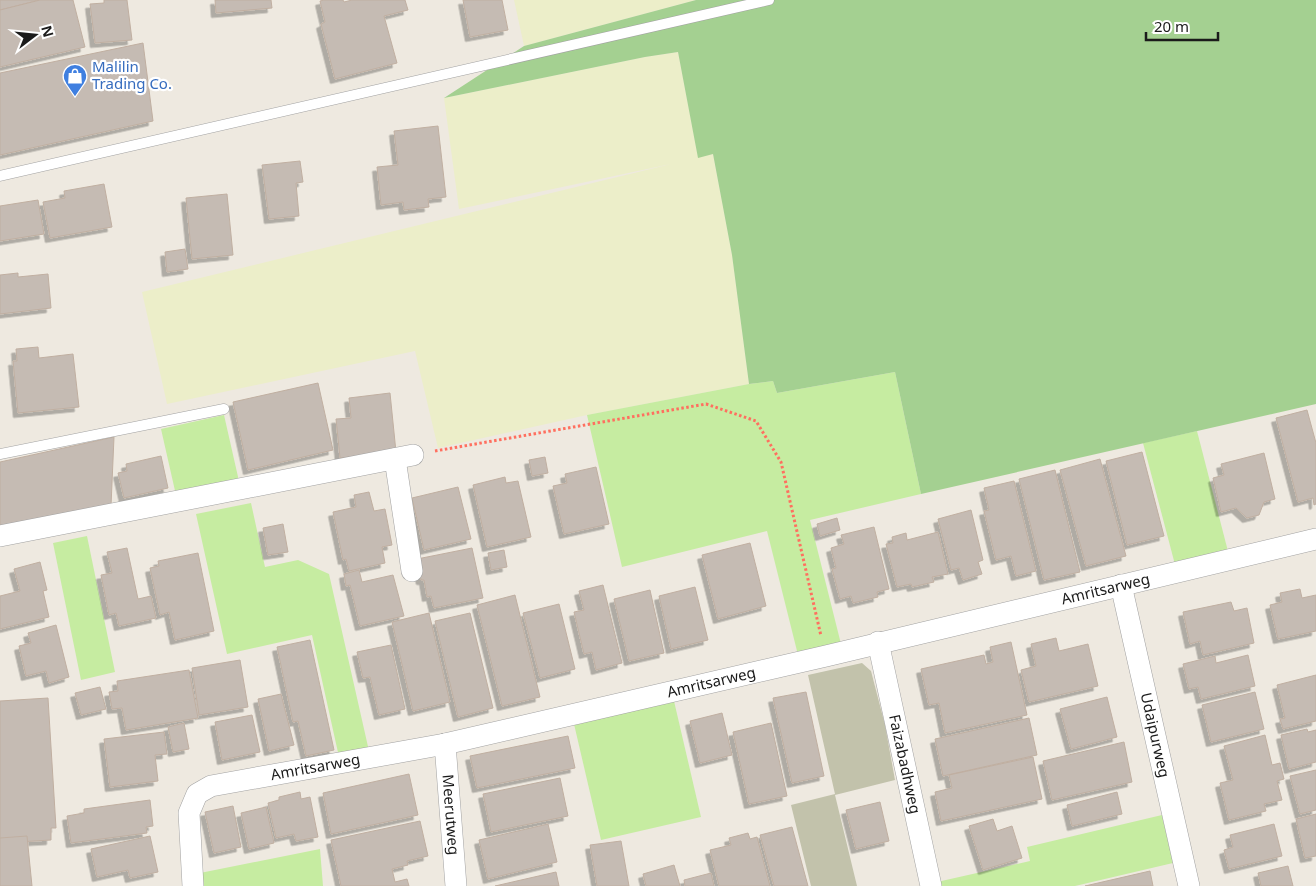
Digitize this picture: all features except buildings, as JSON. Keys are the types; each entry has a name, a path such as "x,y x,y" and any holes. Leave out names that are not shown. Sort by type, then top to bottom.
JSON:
{"street":[{"path":"0,536 404,457 412,571"},
{"name":"Amritsarweg","path":"193,886 189,813 198,794 210,786 445,744 826,656 878,642 1316,539"},
{"name":"Udaipurweg","path":"1121,585 1189,886"},
{"name":"Faizabadhweg","path":"878,642 932,886"},
{"name":"Meerutweg","path":"445,744 456,886"}],"lane":[{"path":"0,176 155,142 465,68 769,0"},
{"path":"0,454 224,409"}],"path":[{"path":"404,457 706,404 756,421 781,462 826,656"}],"shaded area":[{"path":"514,0 696,0 524,46"},
{"path":"678,52 698,157 713,154 732,255 749,384 587,415 438,448 415,351 167,404 142,292 671,164 459,209 444,98"},
{"path":"862,663 871,671 885,725 895,780 835,795 857,886 811,886 791,805 835,794 808,675"}],"green space":[{"path":"696,0 1316,0 1316,404 921,494 895,372 777,393 773,381 749,384 732,255 713,154 698,158 678,52 444,98 524,46"},
{"path":"895,372 921,494 810,520 842,648 799,659 767,531 622,567 587,415 749,384 773,381 777,393"},
{"path":"224,415 241,490 178,504 161,429"},
{"path":"1197,431 1231,563 1178,576 1143,443"},
{"path":"251,503 265,567 298,560 329,574 369,751 339,757 312,635 227,654 196,514"},
{"path":"87,536 115,672 81,680 53,543"},
{"path":"674,701 701,817 601,840 574,724"},
{"path":"1162,815 1173,863 1075,886 938,886 937,882 1030,861 1027,847"},
{"path":"320,849 323,886 201,886 200,873"}],"place":[{"name":"Malilin Trading Co.","path":"75,97"}]}
